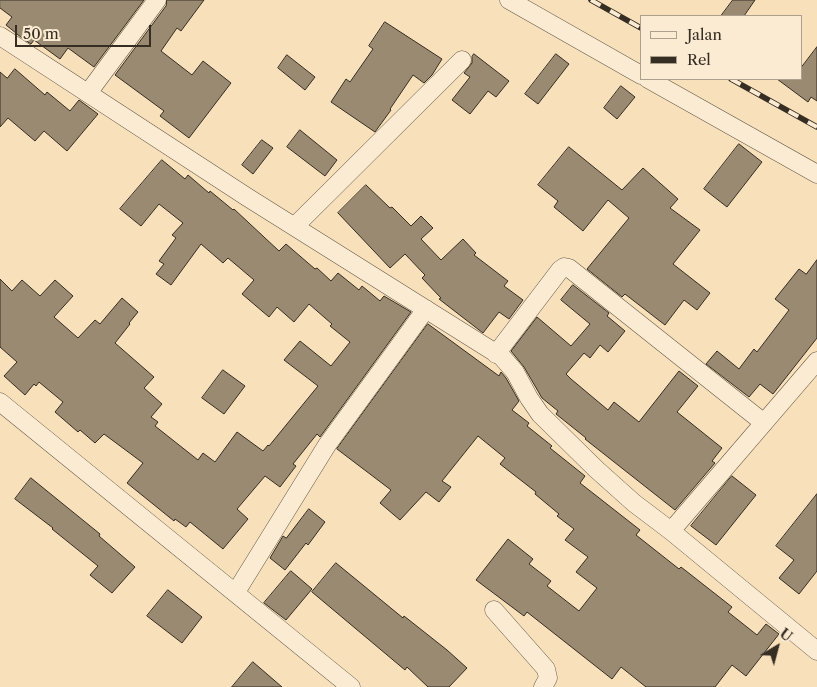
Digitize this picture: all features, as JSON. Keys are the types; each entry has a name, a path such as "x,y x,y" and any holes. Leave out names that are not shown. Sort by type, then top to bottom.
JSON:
{"street":[{"path":"88,93 157,0"},
{"path":"509,0 640,73"},
{"path":"0,36 239,192 509,363 540,414 596,469 634,503 672,531 817,651"},
{"path":"295,226 462,60"},
{"path":"650,80 817,174"},
{"path":"496,354 560,270 564,267 569,268 764,423"},
{"path":"236,592 327,445 426,309"},
{"path":"672,531 817,361"},
{"path":"0,402 351,687"},
{"path":"494,610 546,669 548,678 543,687"}],"building":[{"path":"0,0 144,0 94,67 68,48 60,59 34,40 31,44 22,38 6,25 12,17 0,8"},
{"path":"167,0 204,0 181,31 177,28 161,51 192,75 203,61 231,83 189,138 160,116 164,111 115,75 166,6"},
{"path":"733,0 755,0 745,15 722,15"},
{"path":"385,22 442,59 432,75 424,83 413,75 375,132 331,102 346,79 350,82 373,49 369,46"},
{"path":"817,47 817,101 811,97 808,102 778,80 802,80 802,67"},
{"path":"474,54 509,81 496,97 488,91 470,114 452,100 470,77 464,73 472,63"},
{"path":"556,54 569,64 538,104 525,94"},
{"path":"287,55 315,77 305,90 278,68"},
{"path":"15,69 45,95 47,92 70,111 79,100 98,114 67,151 44,131 35,141 8,118 0,127 0,72 7,78"},
{"path":"621,86 635,97 617,119 604,108"},
{"path":"300,130 337,160 325,176 287,147"},
{"path":"262,140 273,148 253,174 242,165"},
{"path":"739,144 762,162 727,207 704,189"},
{"path":"569,147 622,190 643,168 678,199 670,208 700,230 673,264 710,293 697,310 684,300 665,325 625,294 622,297 587,269 629,218 608,200 583,231 554,207 558,201 538,185"},
{"path":"162,160 185,179 188,175 209,193 210,191 234,209 279,251 286,244 331,281 338,273 359,290 362,286 380,301 384,296 411,312 320,437 317,434 293,464 296,466 280,487 265,476 237,509 248,519 223,549 190,522 186,527 175,519 174,521 127,483 143,463 104,434 95,443 80,430 78,432 55,412 63,402 39,382 36,386 34,384 25,395 4,376 17,362 0,347 0,279 12,291 22,280 40,296 55,280 73,296 54,317 78,338 95,320 100,324 122,298 138,312 115,343 154,377 144,388 162,404 151,417 158,422 155,426 198,460 203,453 215,462 237,432 263,451 318,386 284,360 300,341 331,366 350,342 330,326 332,324 309,304 294,322 277,307 269,317 242,294 254,280 228,258 223,263 201,244 171,285 156,274 164,264 159,261 176,238 172,235 183,223 159,204 141,226 120,209"},
{"path":"366,185 411,226 421,216 433,228 421,239 441,260 463,239 476,253 474,255 508,281 504,286 523,300 509,319 499,312 483,333 439,299 441,298 422,278 425,275 405,254 390,268 338,213"},
{"path":"817,260 817,338 773,394 760,384 749,397 706,364 717,351 739,369 754,349 757,352 789,310 775,299 799,269 806,274"},
{"path":"573,285 609,313 607,316 625,331 608,352 600,345 590,358 584,353 566,374 608,410 614,402 639,422 679,371 698,386 677,412 722,448 712,461 715,463 675,510 556,414 558,411 542,398 524,367 511,351 537,317 571,346 590,324 561,300"},
{"path":"428,324 499,376 501,372 519,401 512,410 529,423 527,426 552,446 550,448 585,476 580,483 640,530 636,535 732,607 728,612 757,635 766,624 779,634 746,676 732,665 715,687 646,687 621,667 612,679 527,612 524,616 476,580 508,539 533,559 529,564 551,581 547,586 579,611 597,588 576,572 588,557 565,540 574,529 557,516 559,514 535,494 536,492 500,464 505,458 478,436 442,481 451,487 439,502 426,492 400,520 380,503 391,490 337,449"},
{"path":"223,370 245,386 224,414 202,398"},
{"path":"732,476 756,495 716,545 691,526"},
{"path":"31,478 100,534 99,536 135,567 112,593 90,575 98,566 15,499"},
{"path":"817,494 817,571 799,594 779,578 794,560 776,546"},
{"path":"309,509 325,522 308,545 306,543 285,570 270,558 283,536 286,538"},
{"path":"336,563 403,618 404,616 447,650 467,668 449,687 428,687 407,667 405,670 312,592"},
{"path":"291,571 312,589 286,620 264,603"},
{"path":"168,590 202,617 182,643 147,616"},
{"path":"253,662 282,687 232,687"}],"railway":[{"path":"591,0 640,27"},
{"path":"733,80 817,127"}]}
